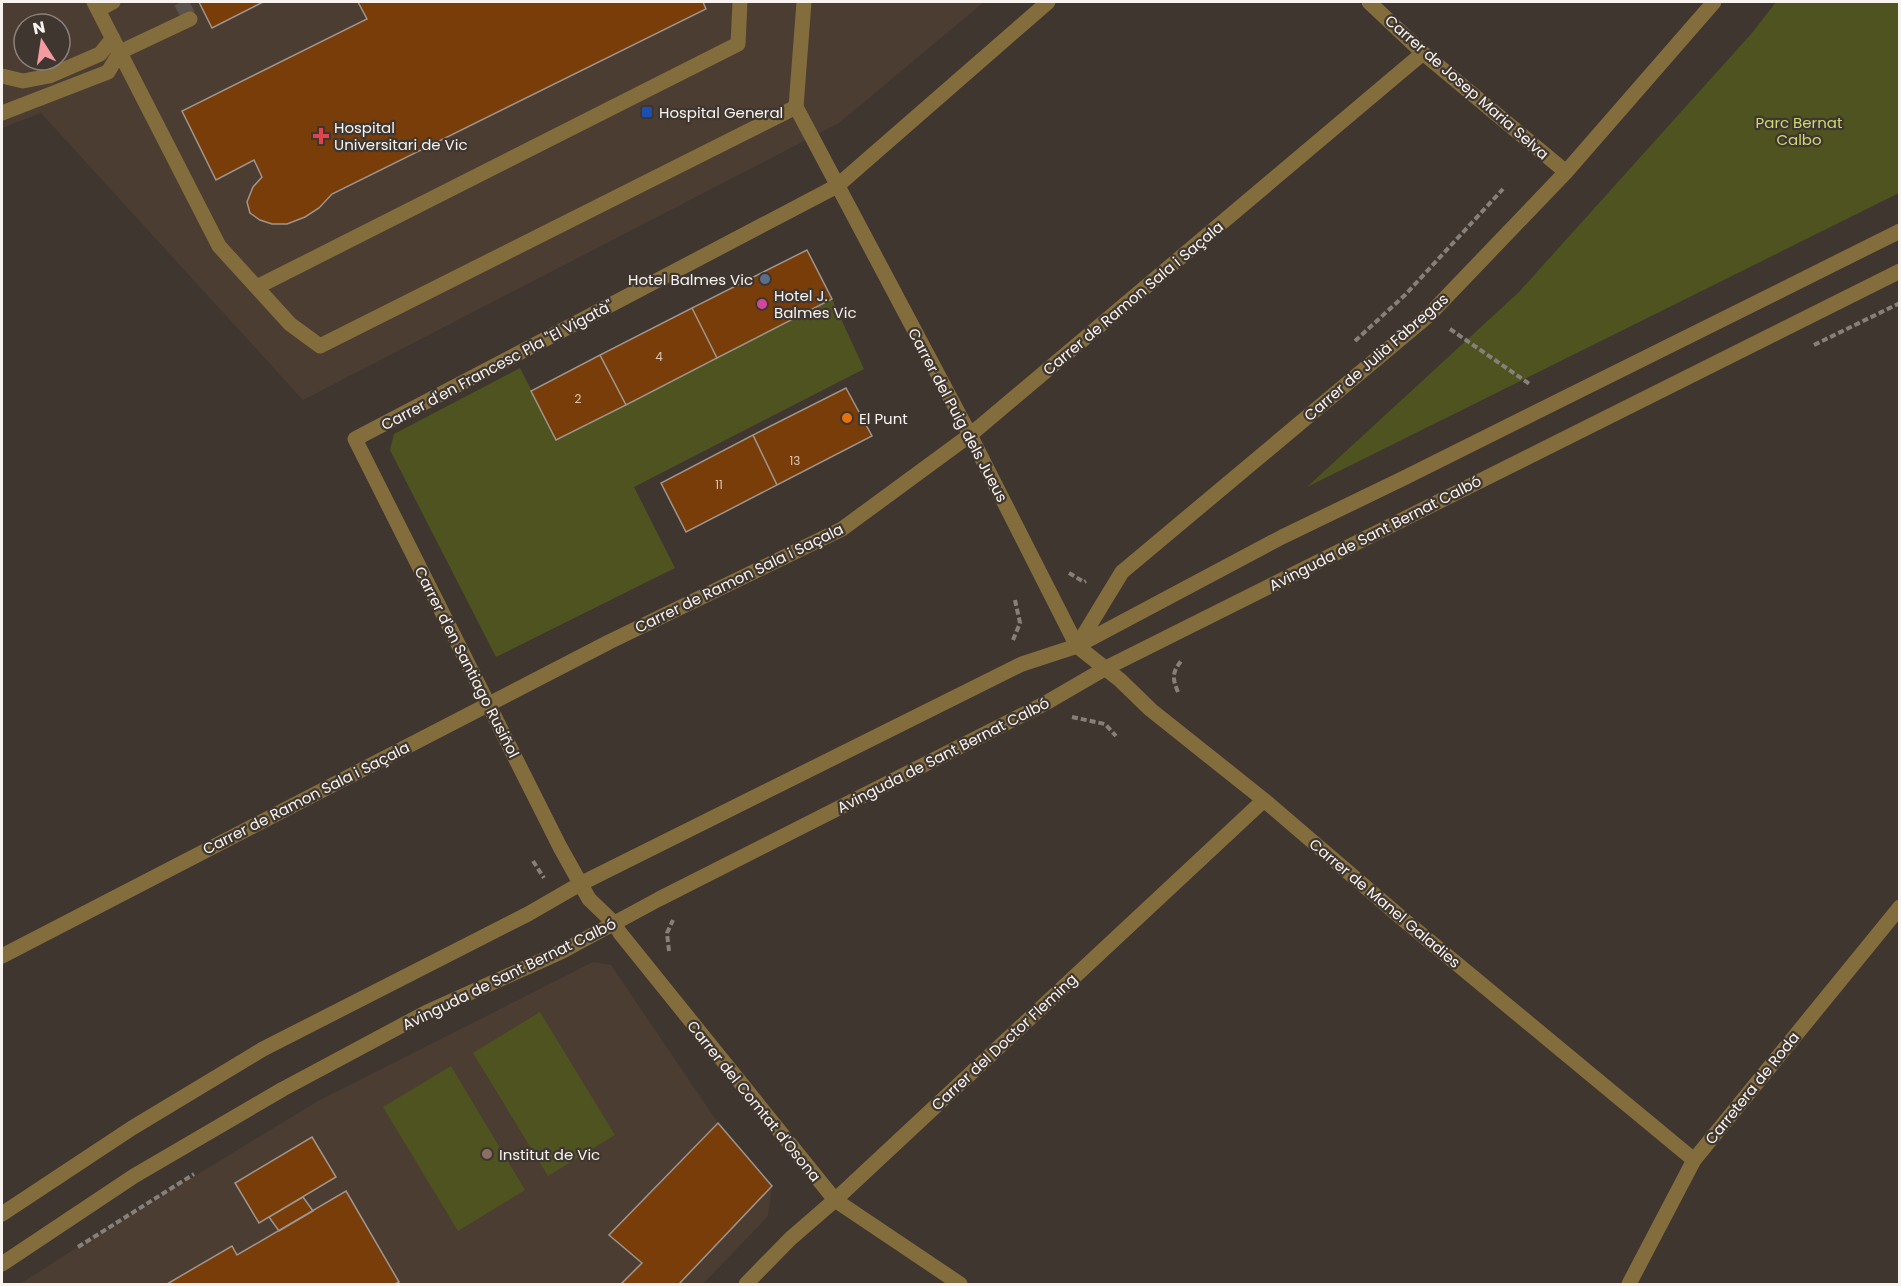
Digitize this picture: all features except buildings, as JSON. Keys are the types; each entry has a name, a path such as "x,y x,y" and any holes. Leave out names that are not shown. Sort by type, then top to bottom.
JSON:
{"street":[{"path":"113,2 96,5 219,246 290,324 320,346 796,107 804,2"},
{"path":"257,287 738,44 741,2"},
{"name":"Carrer d'en Francesc Pla \"El Vigatà\"","path":"355,439 837,186 1048,2"},
{"name":"Carrer de Josep Maria Selva","path":"1369,2 1423,53 1566,172"},
{"name":"Carrer de Julià Fàbregas","path":"1077,646 1122,572 1429,315 1566,172 1714,2"},
{"path":"2,76 23,81 49,76 116,45 190,19"},
{"path":"2,113 108,72 116,45"},
{"name":"Carrer de Ramon Sala i Saçala","path":"2,956 609,642 842,529 970,435 1423,53"},
{"name":"Carrer del Puig dels Jueus","path":"796,107 970,435 1077,646"},
{"path":"2,1215 132,1128 263,1049 528,914 580,884 1022,664 1077,646 1282,537 1899,231"},
{"name":"Avinguda de Sant Bernat Calbó","path":"2,1264 134,1176 283,1089 427,1012 561,952 659,898 1044,704 1106,668 1899,272"},
{"name":"Carrer d'en Santiago Rusiñol","path":"355,439 580,884"},
{"name":"Carrer de Manel Galadies","path":"1077,646 1120,680 1151,710 1264,800 1404,921 1694,1160"},
{"name":"Carrer del Doctor Fleming","path":"746,1284 790,1239 835,1200 1264,800"},
{"name":"Carrer del Comtat d'Osona","path":"580,884 589,899 614,923 626,942 835,1200 960,1284"},
{"name":"Carretera de Roda","path":"1629,1284 1694,1160 1899,906"}],"path":[{"path":"1405,295 1429,315 1531,385"},
{"path":"69,1252 199,1170"}],"shaded area":[{"path":"2,2 984,2 839,123 303,400 41,113 2,128"},
{"name":"Institut de Vic","path":"593,962 611,965 718,1123 772,1186 768,1216 703,1284 20,1284 318,1101"}],"green space":[{"name":"Parc Bernat Calbo","path":"1776,2 1899,2 1899,193 1307,487 1519,292 1752,33"},
{"path":"832,299 864,369 634,487 675,568 496,657 390,450 394,434 520,368 557,440"},
{"path":"540,1012 615,1135 548,1176 473,1053"},
{"path":"451,1066 525,1190 458,1231 383,1107"}],"tunnel":[{"path":"181,2 190,19"}],"place":[{"name":"Hospital General","path":"647,112"},
{"name":"Hospital Universitari de Vic","path":"321,136"},
{"name":"Hotel Balmes Vic","path":"765,279"},
{"name":"Hotel J. Balmes Vic","path":"762,304"},
{"name":"El Punt","path":"847,418"},
{"name":"Institut de Vic","path":"487,1154"}]}
